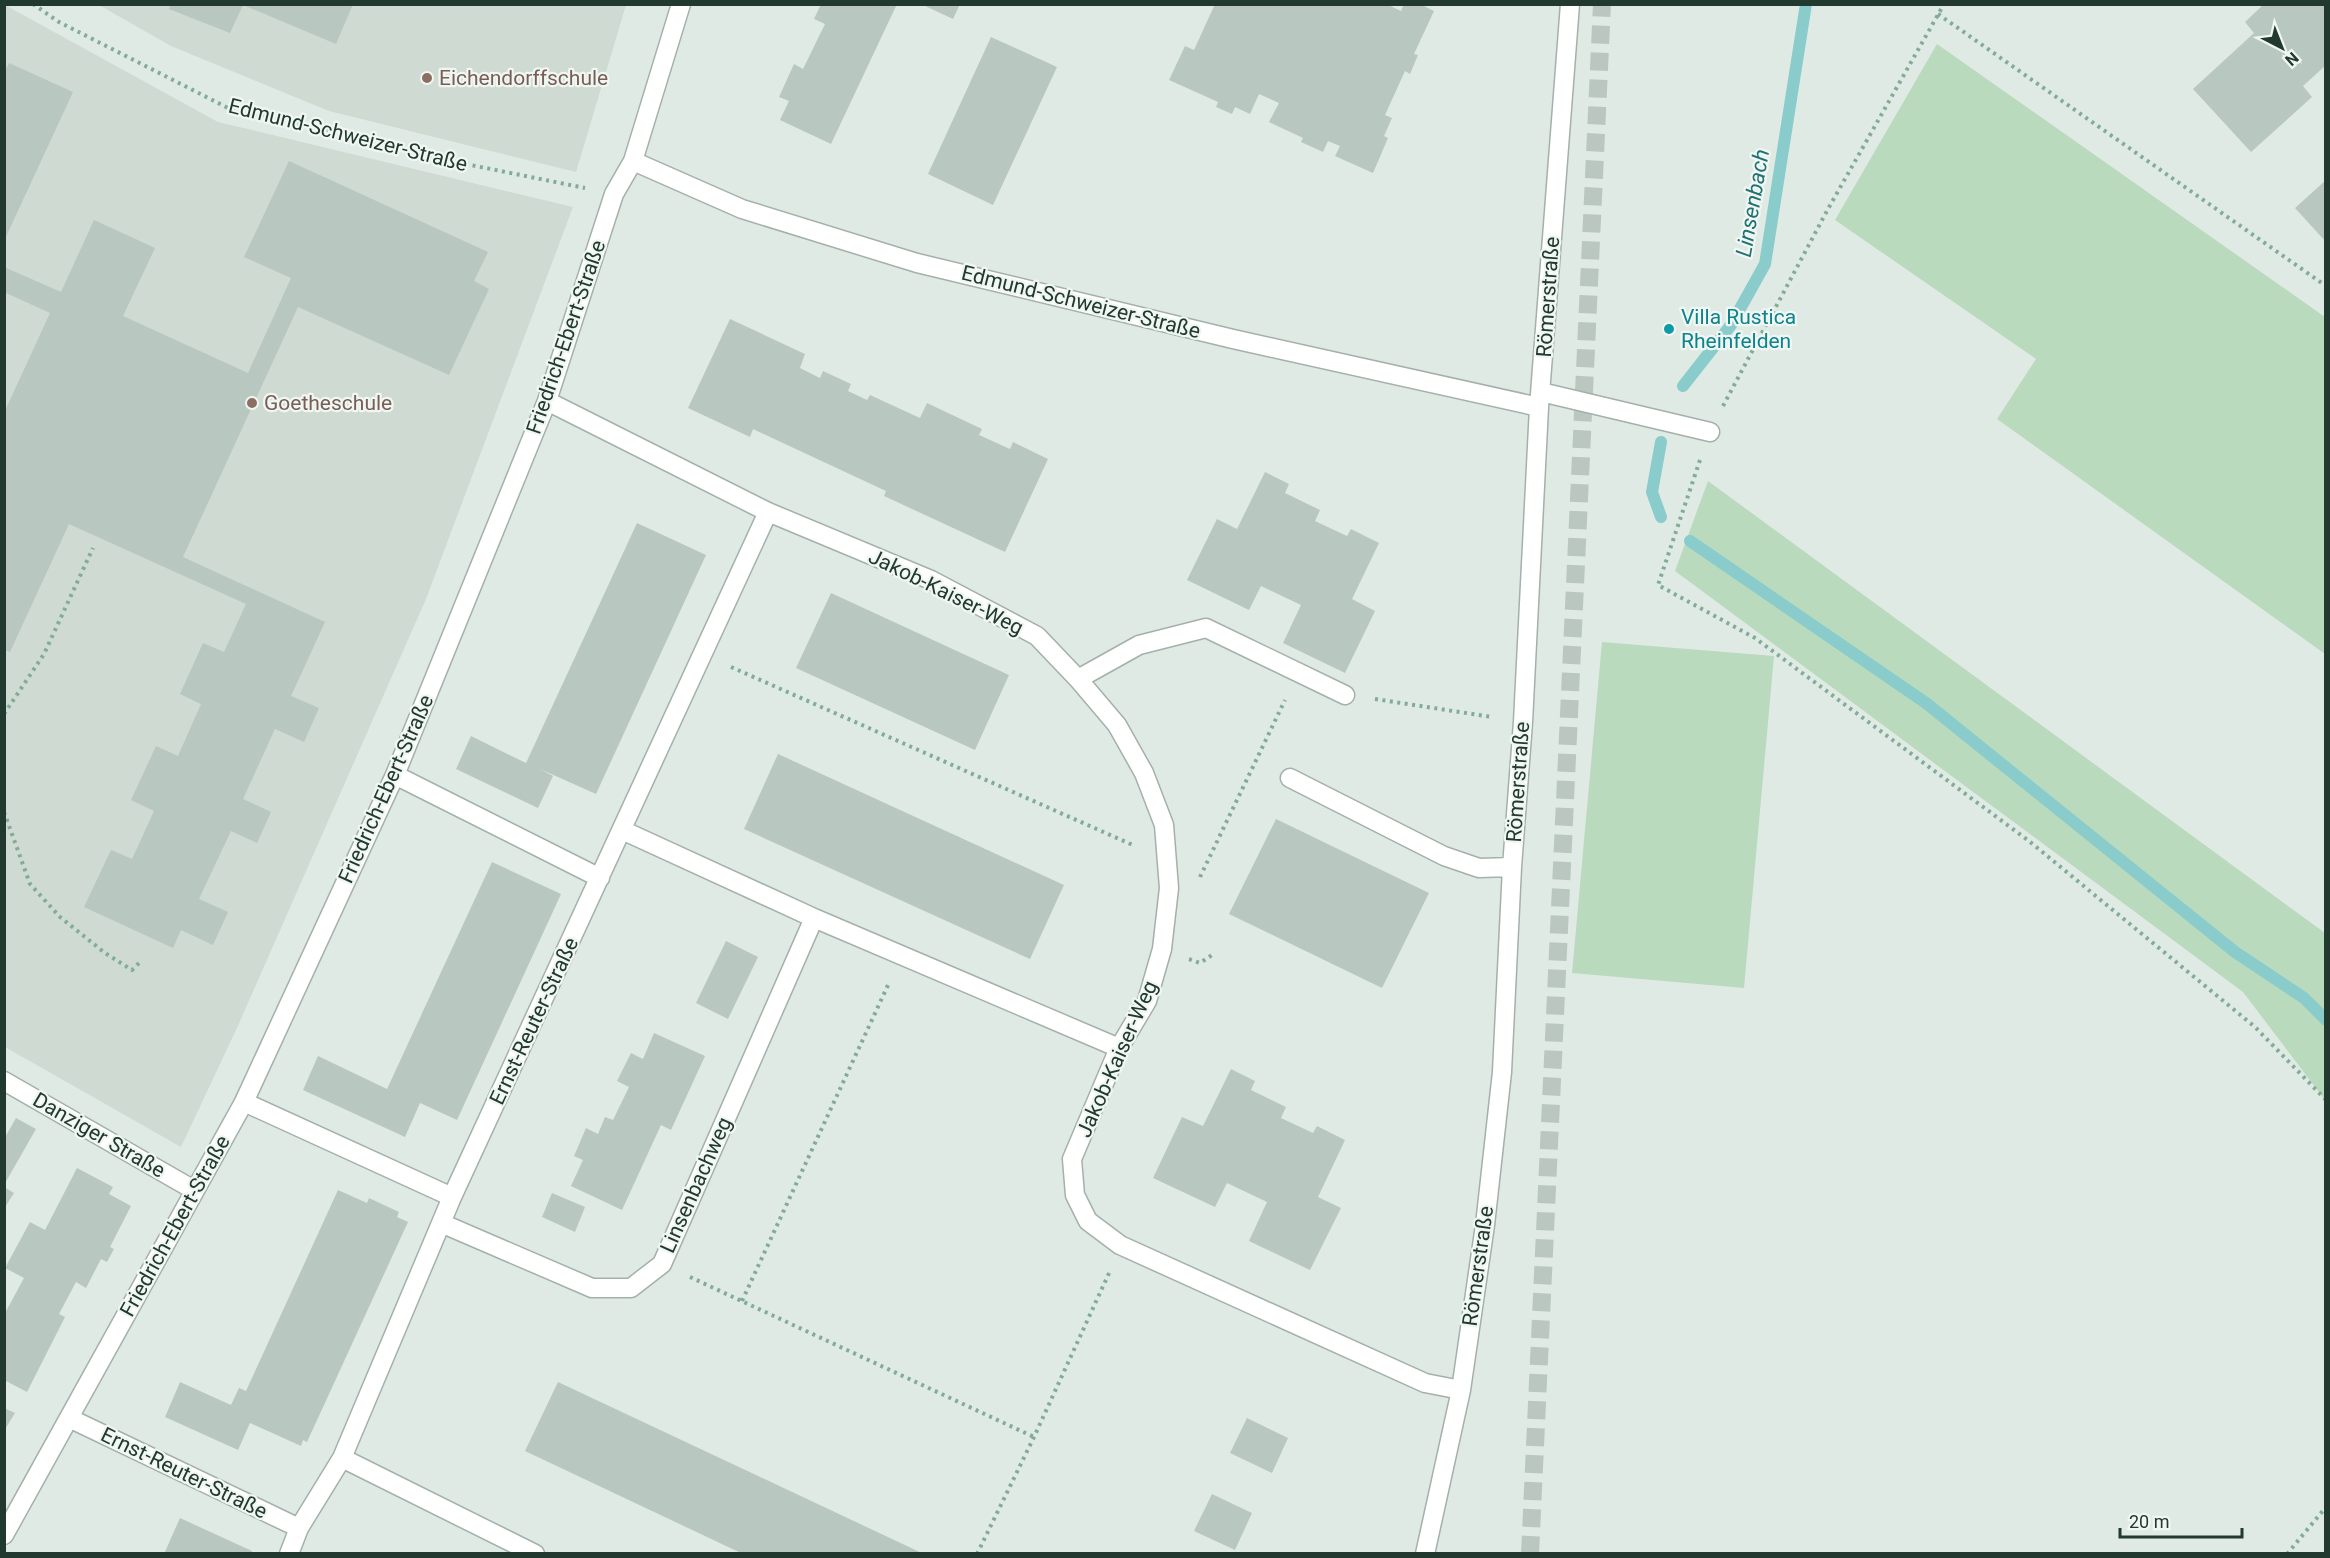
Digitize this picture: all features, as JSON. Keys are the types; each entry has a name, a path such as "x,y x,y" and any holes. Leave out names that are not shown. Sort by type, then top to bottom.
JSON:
{"street":[{"name":"Friedrich-Ebert-Straße","path":"4,1535 244,1102 395,775 547,400 614,194 633,161 681,4"},
{"name":"Römerstraße","path":"1425,1554 1461,1390 1485,1225 1502,1071 1540,399 1570,4"},
{"name":"Edmund-Schweizer-Straße","path":"633,161 742,209 916,262 1233,339 1710,432"},
{"name":"Jakob-Kaiser-Weg","path":"547,400 768,512 931,580 1037,636 1078,679 1117,725 1144,772 1164,825 1170,888 1162,949 1147,1001 1119,1048 1072,1159 1075,1195 1088,1221 1120,1245 1425,1383 1461,1390"},
{"name":"Ernst-Reuter-Straße","path":"289,1554 299,1528 342,1458 452,1197 768,512"},
{"path":"1078,679 1139,645 1206,628 1345,695"},
{"path":"395,775 600,878"},
{"path":"1290,778 1444,856 1479,868 1512,867"},
{"path":"622,830 814,918 1119,1048"},
{"name":"Linsenbachweg","path":"441,1223 592,1288 631,1288 662,1264 814,918"},
{"name":"Danziger Straße","path":"4,1080 194,1190"},
{"path":"244,1102 452,1197"},
{"name":"Ernst-Reuter-Straße","path":"69,1418 299,1528"},
{"path":"342,1458 535,1554"}],"path":[{"name":"Edmund-Schweizer-Straße","path":"33,4 59,22 228,108 347,134 436,158 614,194"},
{"path":"1944,4 1828,209 1710,432 1658,585 1755,638 2029,842 2255,1027 2325,1100"},
{"path":"1938,14 2325,285"},
{"path":"4,714 44,654 93,548"},
{"path":"702,654 1167,860"},
{"path":"1198,881 1298,672"},
{"path":"1345,695 1523,722"},
{"path":"4,812 30,884 60,917 105,953 132,970 142,960"},
{"path":"742,1301 902,956"},
{"path":"977,1554 1034,1437 1120,1245"},
{"path":"662,1264 1034,1437"},
{"path":"2287,1554 2325,1507"}],"shaded area":[{"name":"Goetheschule","path":"5,5 218,122 573,207 426,599 236,1030 181,1147 5,1047"},
{"name":"Eichendorffschule","path":"99,5 626,5 576,172 329,111 171,46"}],"green space":[{"path":"1937,44 2325,317 2325,654 1997,419 2036,359 1835,220"},
{"path":"1708,481 2325,933 2325,1100 2243,992 1675,571"},
{"path":"1602,642 1774,656 1744,988 1572,973"}],"building":[{"path":"171,4 353,4 336,44 243,5 230,33 169,9"},
{"path":"821,4 897,4 831,144 780,120 789,101 779,97 794,64 803,69 825,24 814,19"},
{"path":"921,4 960,4 953,19"},
{"path":"1215,4 1386,4 1401,11 1404,4 1420,4 1434,11 1414,54 1418,55 1410,74 1405,71 1385,115 1392,118 1384,136 1388,138 1373,173 1335,156 1340,146 1328,141 1323,152 1301,142 1303,138 1269,122 1279,103 1259,94 1250,114 1235,107 1232,114 1216,107 1218,102 1169,80 1185,46 1194,50"},
{"path":"2264,4 2326,4 2326,65 2303,86 2312,97 2251,152 2193,89 2254,33 2245,22"},
{"path":"991,37 1057,67 993,205 928,174"},
{"path":"9,63 73,92 4,241 4,73"},
{"path":"289,161 488,252 474,281 489,289 449,375 298,307 183,557 325,622 291,696 319,708 304,742 275,729 243,799 271,812 257,843 231,831 199,899 228,912 213,945 181,930 173,948 84,907 111,850 132,859 154,811 131,800 156,746 178,756 201,704 180,694 203,643 224,652 246,604 69,524 10,652 4,650 4,413 50,313 4,292 4,267 61,292 94,220 155,248 123,316 248,373 291,278 244,257"},
{"path":"2326,180 2326,242 2295,208"},
{"path":"730,319 805,354 800,368 820,378 823,371 851,384 848,391 867,400 870,395 920,418 927,403 982,429 979,435 1010,449 1013,442 1048,459 1005,552 884,496 886,491 753,429 750,437 688,408"},
{"path":"1265,472 1289,484 1285,493 1320,510 1315,521 1347,536 1351,529 1379,543 1352,599 1375,611 1345,673 1283,643 1301,605 1261,586 1249,610 1187,580 1217,519 1237,529"},
{"path":"637,523 706,555 596,794 540,769 553,776 538,808 456,769 471,736 526,763"},
{"path":"831,593 1009,675 975,750 796,668"},
{"path":"778,754 1064,885 1030,959 744,829"},
{"path":"1276,819 1429,893 1382,988 1229,914"},
{"path":"492,862 561,894 457,1120 420,1103 405,1137 303,1090 318,1056 387,1089"},
{"path":"726,941 758,957 728,1019 696,1003"},
{"path":"654,1033 705,1056 671,1130 661,1125 622,1210 571,1186 583,1160 574,1156 586,1128 598,1134 605,1117 613,1120 629,1087 617,1081 631,1053 643,1059"},
{"path":"1231,1069 1255,1081 1251,1090 1286,1107 1281,1118 1313,1133 1317,1126 1345,1140 1318,1197 1341,1208 1310,1270 1249,1241 1267,1202 1227,1183 1215,1207 1153,1178 1182,1117 1203,1126"},
{"path":"16,1118 36,1129 4,1185 4,1139"},
{"path":"77,1168 113,1187 109,1194 131,1206 110,1247 114,1249 107,1262 101,1259 86,1288 76,1282 59,1314 65,1317 27,1392 4,1380 4,1315 24,1278 5,1268 30,1222 45,1230"},
{"path":"4,1187 14,1193 4,1209"},
{"path":"338,1190 367,1203 369,1198 399,1212 397,1217 408,1222 307,1442 303,1440 301,1446 250,1423 238,1450 165,1417 180,1382 231,1405 239,1388 246,1391"},
{"path":"552,1193 585,1207 575,1232 542,1217"},
{"path":"558,1382 924,1554 743,1554 525,1451"},
{"path":"4,1408 15,1413 4,1431"},
{"path":"1247,1418 1288,1438 1272,1473 1230,1453"},
{"path":"1212,1494 1252,1513 1235,1550 1194,1531"},
{"path":"180,1518 252,1551 251,1554 164,1554"}],"waterway":[{"name":"Linsenbach","path":"1683,386 1731,325 1765,264 1806,4"},
{"path":"1661,442 1652,492 1661,517"},
{"path":"1690,541 1926,703 2235,952 2304,998 2326,1020"}],"tunnel":[{"path":"1530,1554 1602,4"}],"place":[{"name":"Eichendorffschule","path":"427,78"},
{"name":"Villa Rustica Rheinfelden","path":"1669,329"},
{"name":"Goetheschule","path":"252,403"}]}
